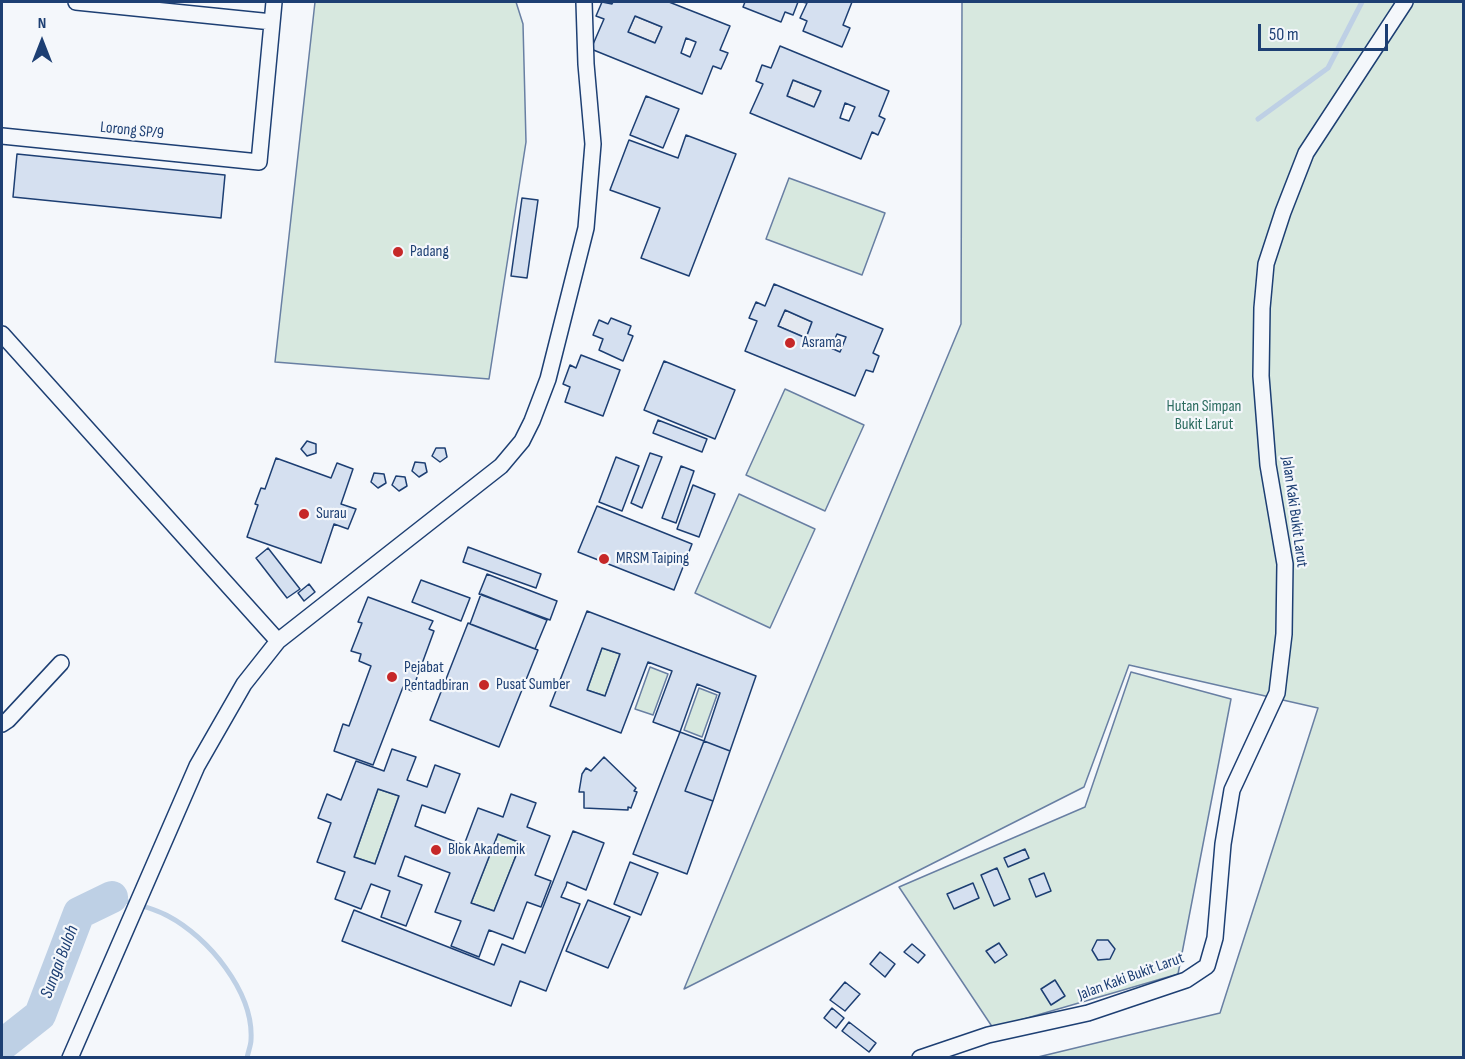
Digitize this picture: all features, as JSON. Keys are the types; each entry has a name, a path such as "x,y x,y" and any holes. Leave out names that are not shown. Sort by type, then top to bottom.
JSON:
{"street":[{"path":"76,2 272,22 274,2"},
{"path":"70,1058 197,766 244,684 278,641 501,466 522,441 532,422 561,334 586,228 594,144 586,64 584,2"},
{"name":"Jalan Kaki Bukit Larut","path":"920,1058 988,1035 1088,1013 1186,980 1207,966 1215,938 1223,844 1232,790 1277,693 1284,634 1285,564 1268,465 1261,376 1262,308 1266,264 1306,153 1405,2"},
{"name":"Lorong SP/9","path":"2,136 259,162 272,22"},
{"path":"2,334 278,641"},
{"path":"2,724 61,663"}],"green space":[{"name":"Padang","path":"315,2 516,2 523,24 526,142 489,379 275,362"},
{"name":"Hutan Simpan Bukit Larut","path":"962,2 1463,2 1463,1057 1038,1057 1220,1013 1318,708 1129,665 1084,787 684,989 961,324"},
{"path":"789,178 885,213 862,275 766,239"},
{"path":"785,389 864,425 825,511 746,475"},
{"path":"739,494 815,529 770,628 695,593"},
{"path":"602,648 620,654 605,696 587,690"},
{"path":"650,667 668,674 653,715 635,709"},
{"path":"1131,672 1231,699 1178,974 993,1028 899,887 1085,807"},
{"path":"699,688 717,695 702,737 684,730"},
{"path":"378,789 399,796 375,864 354,857"},
{"path":"498,834 521,843 494,911 471,903"}],"shaded area":[{"path":"635,16 662,27 655,43 628,32"},
{"path":"793,80 821,91 814,107 787,96"},
{"path":"785,310 812,322 806,338 778,326"}],"building":[{"path":"602,2 612,4 613,2 669,2 730,26 720,50 728,53 721,69 713,66 702,94 591,49 604,19 596,16","holes":["635,16 662,27 655,43 628,32","686,38 696,42 690,57 681,53"]},
{"path":"745,2 798,2 793,15 785,12 781,22 743,7"},
{"path":"802,2 852,2 843,25 850,28 842,47 803,31 807,21 800,18 807,3"},
{"path":"780,46 889,91 879,116 885,119 878,135 872,132 861,159 750,113 763,84 756,81 762,65 771,68","holes":["793,80 821,91 814,107 787,96","845,103 855,107 849,121 840,118"]},
{"path":"646,96 679,109 663,148 630,135"},
{"path":"686,135 736,154 689,276 641,258 660,208 610,190 629,140 678,158"},
{"path":"17,154 225,175 221,218 13,197"},
{"path":"522,198 538,200 527,278 511,276"},
{"name":"Asrama","path":"774,284 883,329 873,353 879,356 873,372 866,370 855,396 745,351 757,321 749,318 756,302 765,306","holes":["785,310 812,322 806,338 778,326","837,334 846,337 840,352 831,348"]},
{"path":"611,318 631,326 628,334 633,336 623,361 599,350 603,339 593,335 599,320 608,324"},
{"path":"581,355 620,370 603,416 565,402 570,387 563,384 570,365 576,368"},
{"path":"664,361 735,390 715,439 644,410"},
{"path":"658,420 707,439 702,452 653,433"},
{"path":"307,441 316,444 316,453 307,456 301,449"},
{"path":"436,448 445,448 447,457 440,462 432,456"},
{"path":"650,453 662,457 642,508 631,503"},
{"path":"616,457 639,466 622,511 599,502"},
{"name":"Surau","path":"276,458 331,478 337,463 353,469 341,504 356,509 348,529 334,524 321,563 247,537 258,505 255,504 261,488 265,489"},
{"path":"415,462 425,463 427,472 419,477 412,471"},
{"path":"681,466 694,471 676,523 662,518"},
{"path":"374,473 384,474 386,483 378,488 371,482"},
{"path":"396,476 405,477 407,486 399,491 392,485"},
{"path":"693,485 715,494 699,537 677,529"},
{"path":"597,506 692,544 674,590 578,552"},
{"path":"468,547 541,574 536,588 463,562"},
{"path":"268,548 300,589 287,598 256,558"},
{"path":"487,574 557,601 550,620 479,594"},
{"path":"421,580 470,598 461,621 412,602"},
{"path":"309,584 315,592 304,601 298,593"},
{"path":"481,594 547,620 535,649 470,624"},
{"name":"Pejabat Pentadbiran","path":"368,597 433,621 429,629 434,631 412,691 403,687 373,765 334,751 343,724 349,726 371,666 359,661 361,654 351,651 362,623 358,622"},
{"path":"587,611 756,676 730,751 704,741 720,693 697,684 680,732 653,722 672,671 648,662 621,733 550,706","holes":["602,648 620,654 605,696 587,690"]},
{"name":"Pusat Sumber","path":"468,623 538,650 499,747 430,720"},
{"path":"680,732 704,741 685,791 713,801 687,874 633,854"},
{"path":"704,741 730,751 713,801 685,791"},
{"name":"Blok Akademik","path":"392,749 416,757 407,780 427,787 435,765 460,774 445,813 422,805 415,826 464,845 478,808 503,817 511,794 536,803 527,827 550,836 535,875 551,881 541,907 527,902 513,939 489,930 479,957 451,946 461,921 435,912 450,873 405,856 398,876 422,885 406,926 381,917 390,891 371,884 361,909 335,899 345,872 317,862 331,823 318,818 327,794 341,800 356,761 384,771","holes":["378,789 399,796 375,864 354,857","498,834 521,843 494,911 471,903"]},
{"path":"604,757 636,788 634,791 637,792 628,810 584,808 584,792 579,792 582,774 586,768 591,771"},
{"path":"573,831 604,843 586,890 567,882 561,897 580,904 546,991 520,981 511,1006 342,941 354,910 494,965 502,944 525,953"},
{"path":"1025,849 1029,858 1008,867 1004,858"},
{"path":"630,862 658,873 641,915 614,904"},
{"path":"997,868 1010,899 994,906 981,875"},
{"path":"1044,873 1051,891 1036,897 1029,879"},
{"path":"973,883 979,898 954,909 947,894"},
{"path":"588,900 630,917 608,968 566,951"},
{"path":"1097,940 1108,940 1115,949 1110,959 1098,960 1092,950"},
{"path":"999,943 1007,955 995,963 986,951"},
{"path":"912,944 925,955 918,963 904,952"},
{"path":"880,952 895,964 885,977 870,964"},
{"path":"1055,980 1065,996 1051,1005 1041,989"},
{"path":"845,982 860,994 845,1011 830,1000"},
{"path":"832,1008 844,1018 836,1028 824,1018"},
{"path":"849,1022 876,1043 869,1052 842,1031"}],"waterway":[{"path":"1258,119 1328,68 1362,2"},
{"name":"Sungai Buloh","path":"112,897 168,916 183,925 213,952 237,985 245,1003 250,1022 251,1040 247,1058"},
{"name":"Sungai Buloh","path":"2,1045 40,1015 79,913 112,897"}],"place":[{"name":"Padang","path":"398,252"},
{"name":"Asrama","path":"790,343"},
{"name":"Surau","path":"304,514"},
{"name":"MRSM Taiping","path":"604,559"},
{"name":"Pejabat Pentadbiran","path":"392,677"},
{"name":"Pusat Sumber","path":"484,685"},
{"name":"Blok Akademik","path":"436,850"}]}
